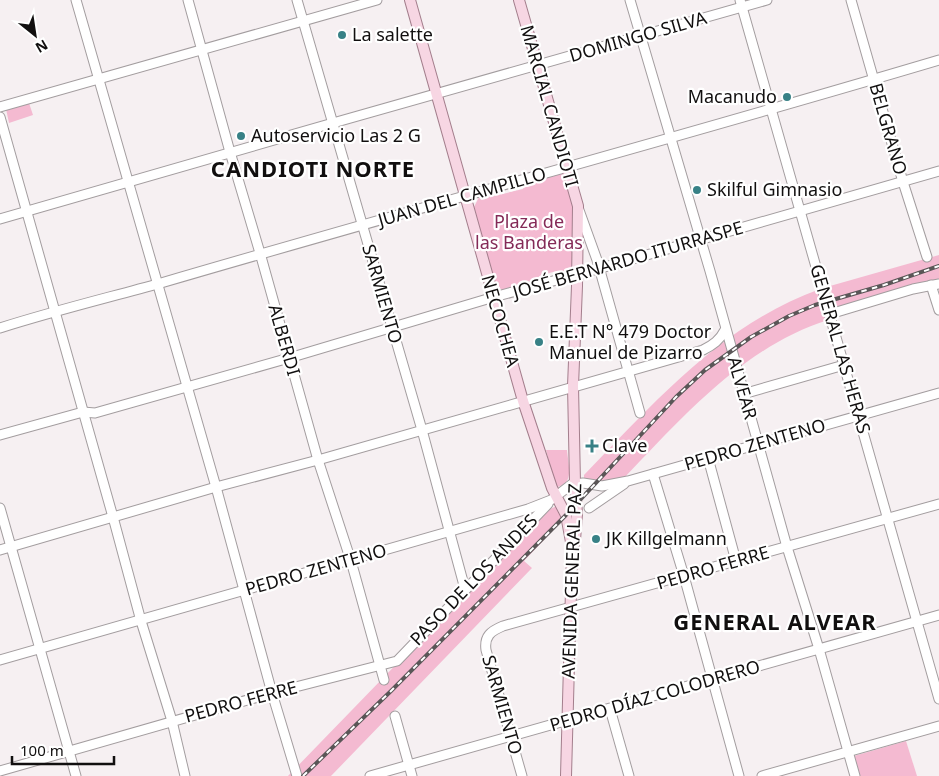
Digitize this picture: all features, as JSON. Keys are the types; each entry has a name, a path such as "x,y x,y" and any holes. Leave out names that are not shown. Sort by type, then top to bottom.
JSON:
{"main road":[{"name":"NECOCHEA","path":"410,0 523,401 553,498 566,515 572,553"},
{"name":"MARCIAL CANDIOTI","path":"519,0 578,206"},
{"name":"AVENIDA GENERAL PAZ","path":"566,776 572,553 578,514 575,483 573,386 578,206"}],"street":[{"path":"76,0 297,776"},
{"name":"ALBERDI","path":"188,0 318,460 351,561 384,680"},
{"name":"SARMIENTO","path":"297,0 422,430 466,589"},
{"path":"0,107 377,0"},
{"name":"ALVEAR","path":"630,0 710,271 787,547 819,649 855,776"},
{"name":"DOMINGO SILVA","path":"0,219 230,152 640,37 741,4 767,0"},
{"name":"BELGRANO","path":"852,0 903,182 927,256"},
{"name":"GENERAL LAS HERAS","path":"741,4 939,698"},
{"name":"JUAN DEL CAMPILLO","path":"0,328 939,60"},
{"path":"0,117 186,776"},
{"name":"JOSÉ BERNARDO ITURRASPE","path":"0,435 84,412 95,413 290,358 494,297 939,171"},
{"name":"MARCIAL CANDIOTI","path":"578,206 599,268 640,413"},
{"path":"830,314 935,285 939,310"},
{"path":"0,550 708,348 721,338 725,330"},
{"path":"743,394 844,365"},
{"name":"PEDRO ZENTENO","path":"0,660 528,510 553,498 575,483 602,486 628,481 939,393"},
{"path":"708,458 736,561"},
{"path":"653,474 684,576 739,776"},
{"name":"PEDRO ZENTENO","path":"589,508 628,481"},
{"name":"PASO DE LOS ANDES","path":"397,661 553,498"},
{"name":"PEDRO FERRE","path":"489,634 504,626 939,504"},
{"path":"0,508 76,776"},
{"name":"PEDRO DÍAZ COLODRERO","path":"370,776 939,615"},
{"name":"SARMIENTO","path":"489,634 485,641 486,650 522,776"},
{"name":"PEDRO FERRE","path":"0,771 272,693 397,661"},
{"path":"610,709 629,776"},
{"path":"395,716 412,776"},
{"path":"762,776 939,726"}],"green space":[{"path":"29,103 33,115 9,123 6,109"},
{"name":"Plaza de las Banderas","path":"561,171 568,180 575,203 575,266 566,275 562,276 557,271 541,275 539,278 542,281 504,291 496,286 474,207 481,193 488,191 494,196 523,189 524,187 519,182"},
{"path":"939,255 939,281 836,309 830,286"},
{"path":"820,289 828,320 797,332 769,348 716,386 623,479 603,482 584,478 584,475 637,420 692,368 721,344 751,323 784,304"},
{"path":"546,450 567,450 569,473 563,485 557,487 555,485"},
{"path":"557,506 561,517 560,523 524,561 532,568 331,776 288,776 545,511"},
{"path":"906,741 917,776 860,776 854,756"}],"railway":[{"path":"303,776 391,691 566,515 676,397 705,370 751,337 789,316 815,305 884,285 939,266"}],"place":[{"name":"La salette","path":"342,35"},
{"name":"Macanudo","path":"787,97"},
{"name":"Autoservicio Las 2 G","path":"241,136"},
{"name":"Skilful Gimnasio","path":"697,190"},
{"name":"E.E.T N° 479 Doctor Manuel de Pizarro","path":"539,342"},
{"name":"Clave","path":"592,446"},
{"name":"JK Killgelmann","path":"596,539"}],"district":[{"name":"CANDIOTI NORTE","path":"313,169"},
{"name":"GENERAL ALVEAR","path":"775,622"}]}
